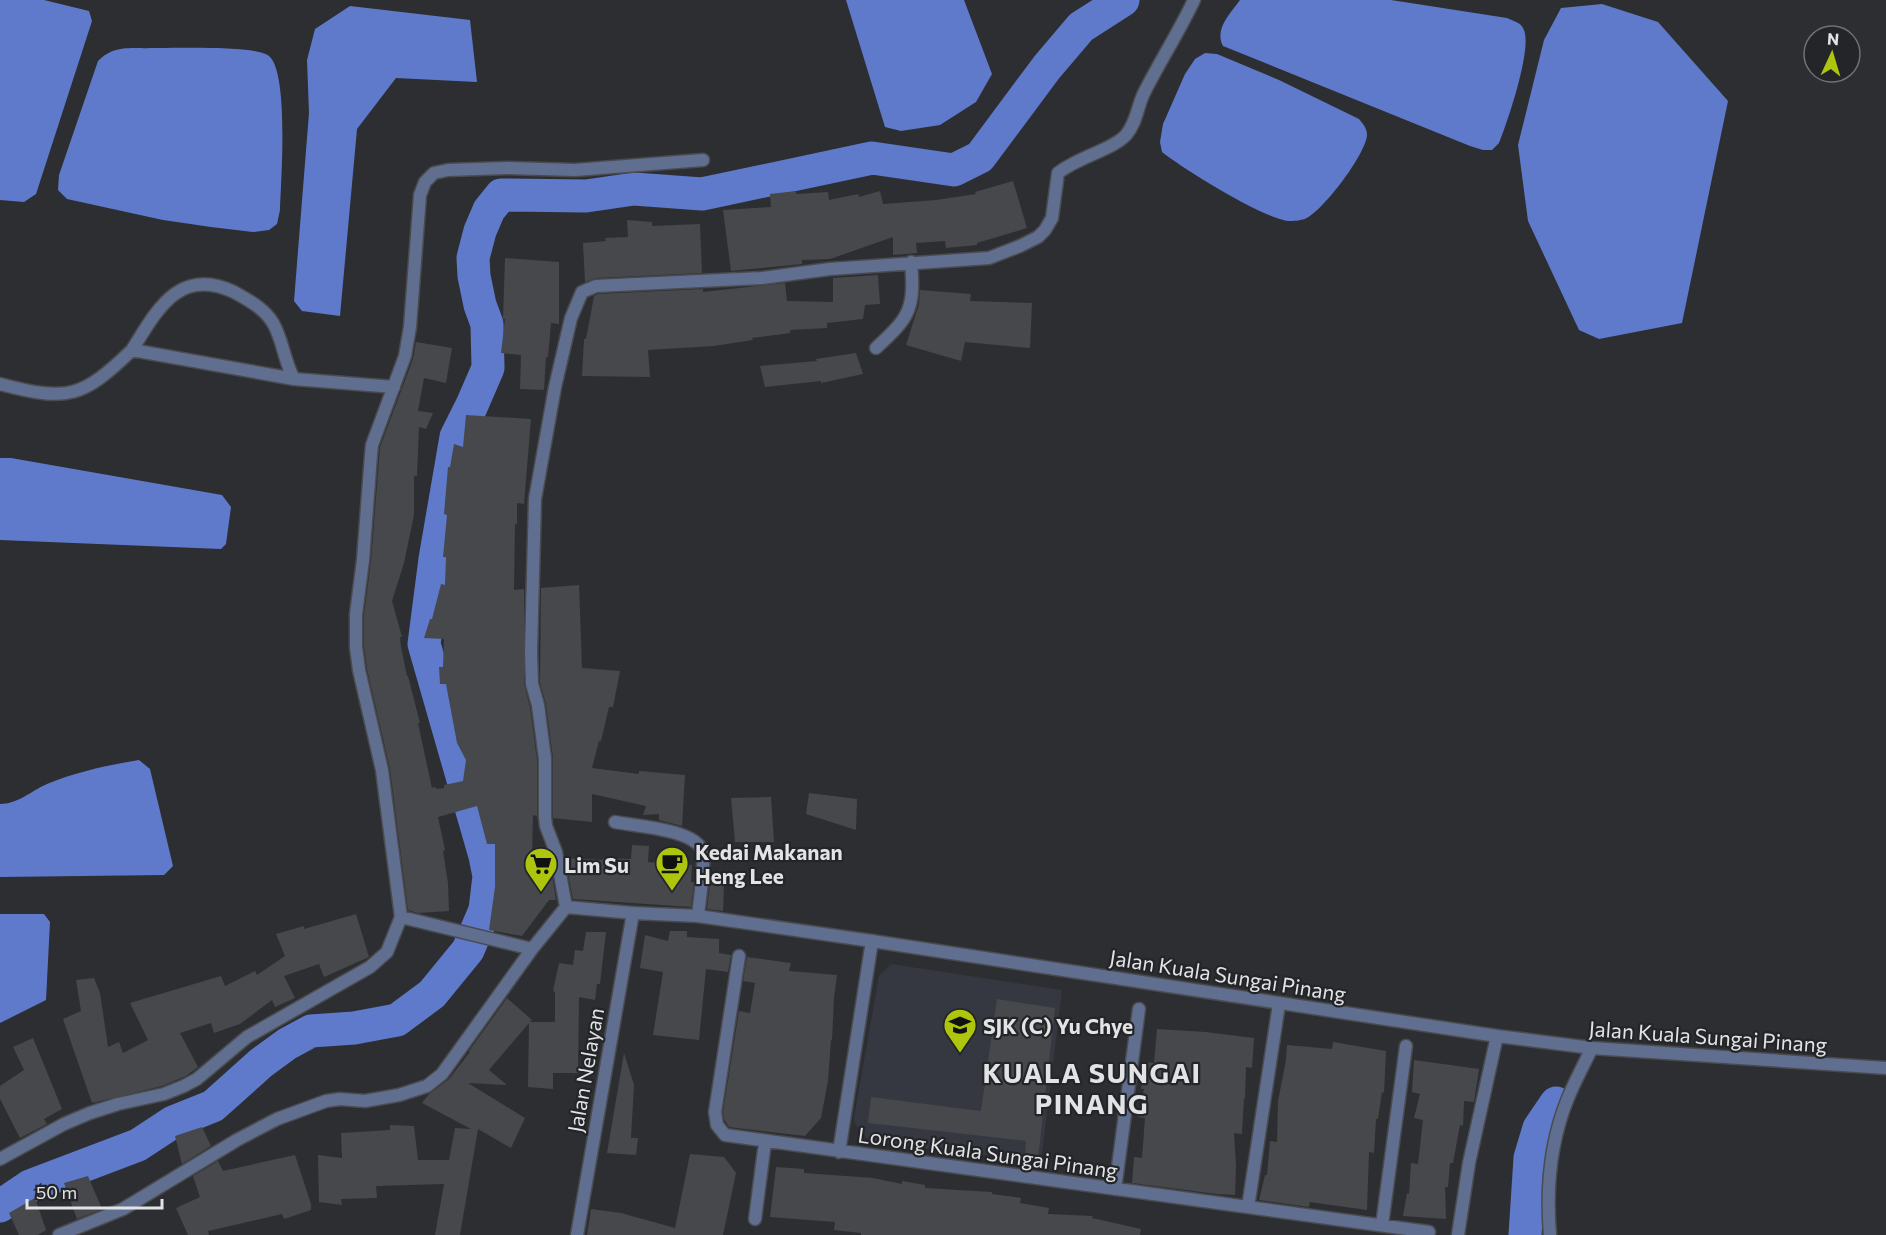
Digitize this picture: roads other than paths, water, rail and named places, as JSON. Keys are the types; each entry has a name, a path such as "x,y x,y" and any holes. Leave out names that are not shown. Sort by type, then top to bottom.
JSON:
{"street":[{"path":"59,1235 123,1209 237,1140 278,1119 326,1101 375,1100 428,1086 442,1074 532,949 566,907 554,844 546,826 545,759 532,678 532,534 535,499 548,423 571,318 582,292 596,286 762,278 830,269 989,258 1020,246 1042,234 1052,218 1059,173 1068,165 1113,144 1127,134 1135,121 1142,96 1194,0"},
{"path":"0,1159 64,1124 90,1113 164,1094 197,1079 247,1036 370,967 387,952 401,917 382,770 357,661 356,614 363,561 372,445 405,356 410,327 420,195 426,182 434,173 448,170 507,168 575,170 703,160"},
{"path":"876,348 909,311 913,281 911,262"},
{"path":"0,384 48,394 83,389 106,375 132,350 156,311 169,297 189,286 213,285 253,302 269,317 294,379"},
{"path":"132,350 294,379 394,387"},
{"path":"615,822 686,836 701,848 703,857 698,916"},
{"name":"Jalan Kuala Sungai Pinang","path":"566,907 698,916 1279,1004 1592,1048 1886,1068"},
{"name":"Jalan Nelayan","path":"577,1235 633,913"},
{"path":"401,917 532,949"},
{"path":"839,1152 872,941"},
{"name":"Lorong Kuala Sungai Pinang","path":"739,956 715,1112 717,1125 725,1135 1429,1232"},
{"path":"1248,1207 1279,1004"},
{"path":"1115,1189 1139,1010"},
{"path":"1458,1235 1468,1162 1497,1036"},
{"path":"1382,1225 1406,1046"},
{"path":"1550,1235 1548,1179 1552,1154 1568,1099 1592,1048"},
{"path":"755,1220 765,1142"}],"water":[{"path":"0,0 44,0 89,11 92,21 36,194 24,202 0,200"},
{"path":"846,0 964,0 992,74 976,102 940,125 901,131 885,127"},
{"path":"1240,0 1391,0 1507,18 1518,23 1523,28 1525,50 1518,84 1499,143 1492,150 1470,146 1223,46 1220,34 1222,28"},
{"path":"1602,4 1658,22 1728,101 1682,323 1599,339 1579,330 1528,221 1518,145 1544,40 1561,8"},
{"path":"350,6 470,20 477,82 396,78 357,129 340,316 302,311 294,301 309,113 307,60 315,29"},
{"path":"126,48 206,48 260,52 269,56 275,66 282,104 282,176 277,224 269,230 253,232 211,227 163,220 67,199 58,190 59,175 98,61 107,54"},
{"path":"1205,53 1217,54 1279,80 1359,119 1364,126 1367,135 1365,144 1352,168 1313,214 1305,219 1291,221 1264,213 1187,170 1162,152 1160,142 1163,124 1185,74 1195,59"},
{"path":"0,458 11,458 222,495 231,507 226,544 221,549 0,540"},
{"path":"139,760 150,769 173,866 164,875 0,877 0,804 19,800 47,784 69,776"},
{"path":"0,914 44,914 50,922 46,1000 0,1023"}],"waterway":[{"path":"0,1206 30,1186 138,1145 173,1122 213,1106 261,1063 287,1044 311,1031 354,1028 397,1020 432,994 468,950 485,910 489,876 424,644 435,559 456,437 488,368 487,324 480,305 473,258 480,231 489,210 501,195 586,196 634,189 702,194 872,158 954,170 980,157 1047,67 1081,27 1123,0"},
{"path":"1525,1235 1530,1158 1539,1128 1556,1103"}],"place":[{"name":"Kedai Makanan Heng Lee","path":"672,892"},
{"name":"Lim Su","path":"541,893"},
{"name":"SJK (C) Yu Chye","path":"960,1054"}],"district":[{"name":"KUALA SUNGAI PINANG","path":"1092,1088"}]}
